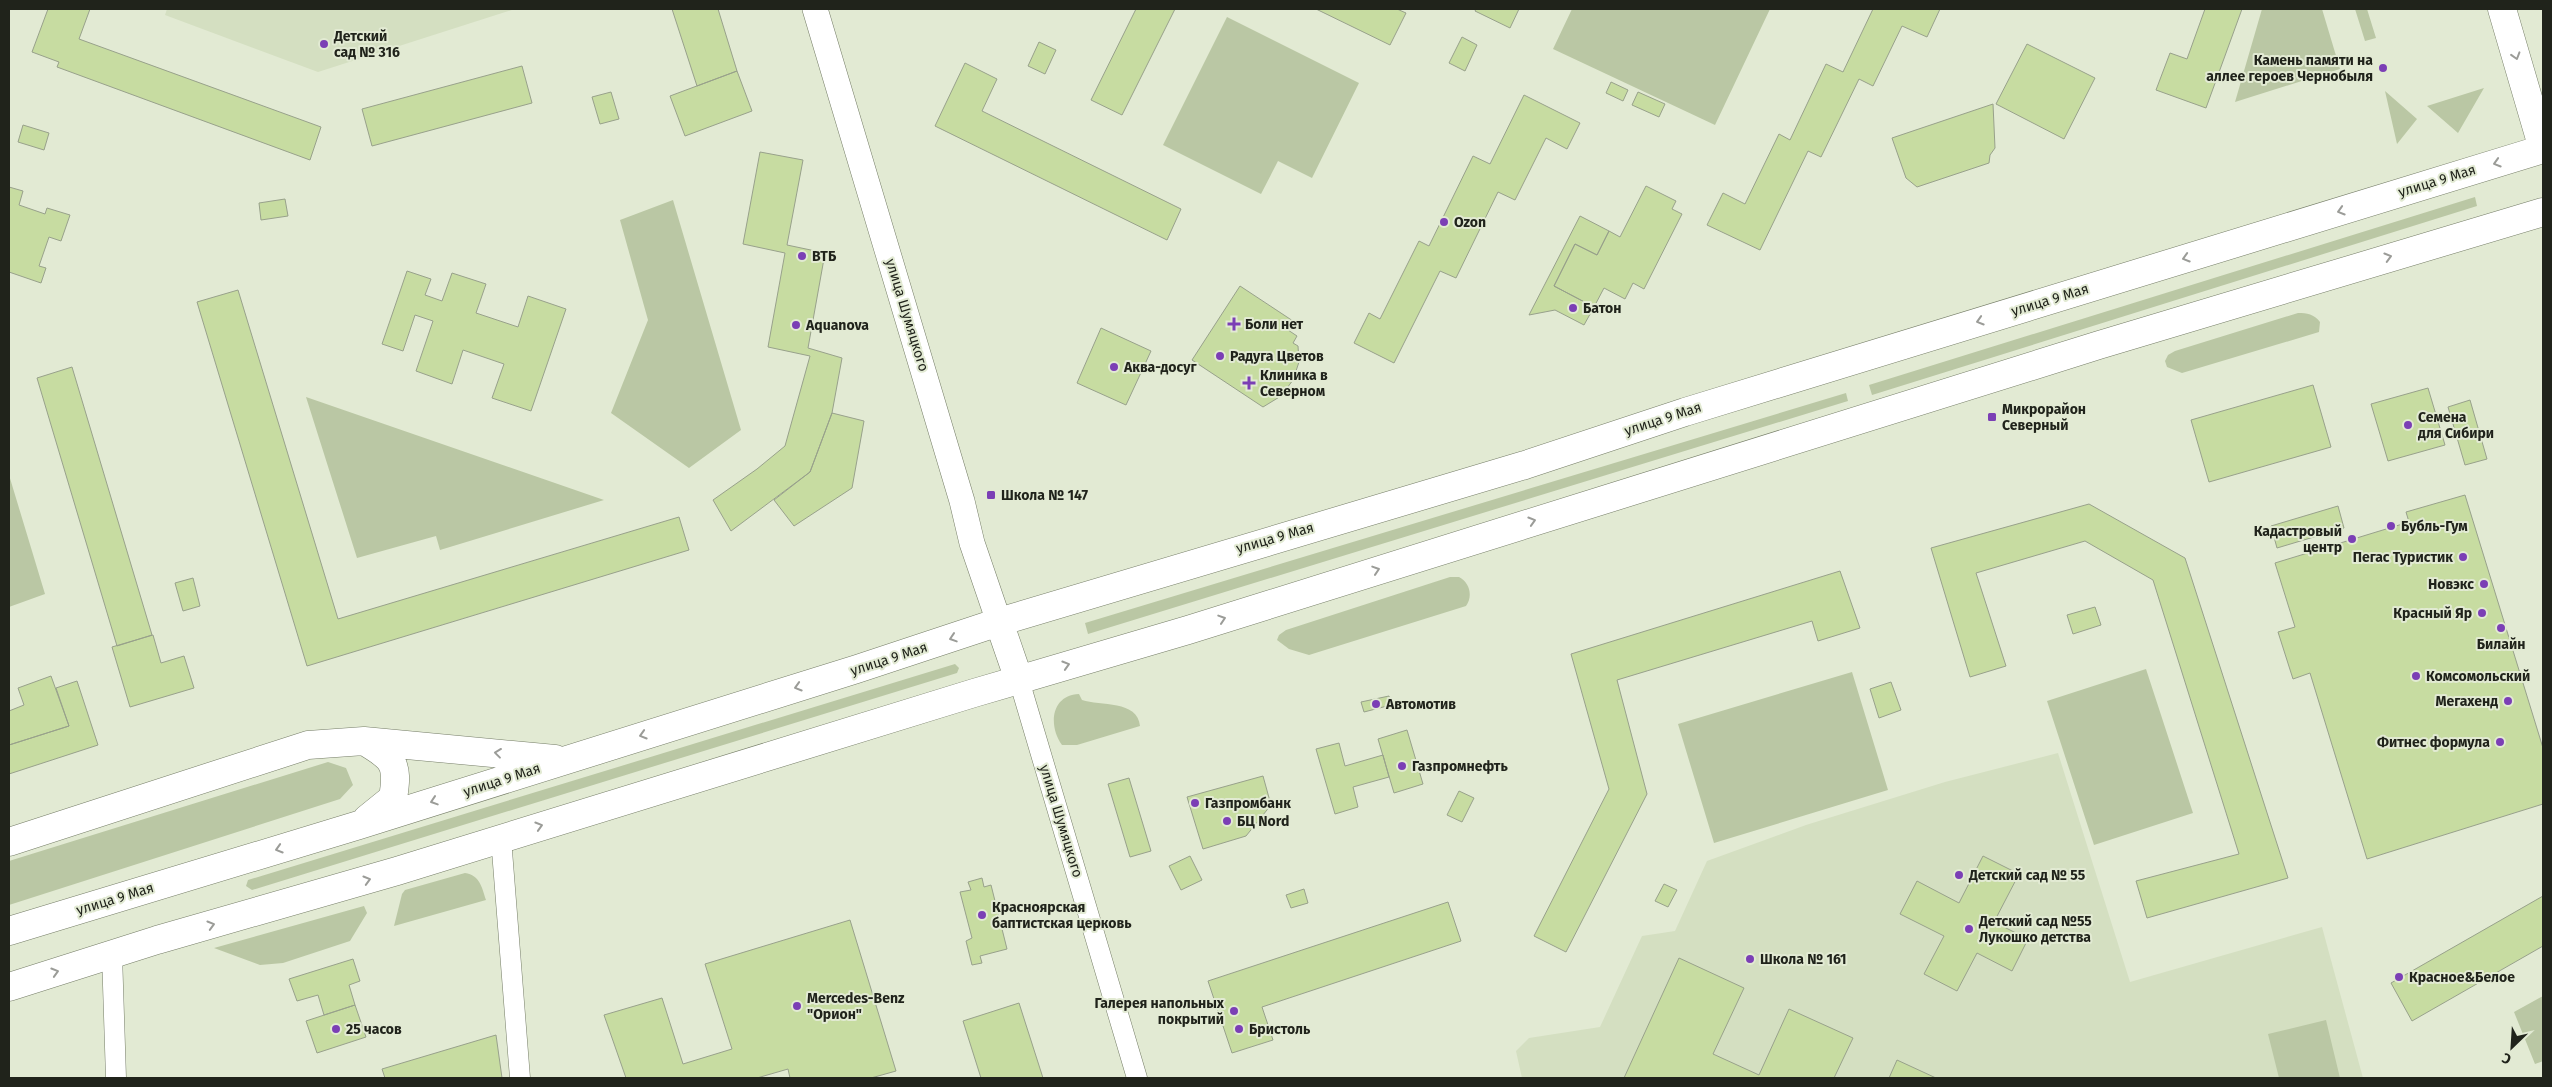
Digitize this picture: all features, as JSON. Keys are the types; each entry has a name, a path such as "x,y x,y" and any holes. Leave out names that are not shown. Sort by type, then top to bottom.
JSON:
{"main road":[{"path":"2502,9 2543,149"},
{"name":"улица 9 Мая","path":"9,932 359,825 857,669 999,622 1525,465 1685,412 2543,149"},
{"path":"9,987 112,954 397,871 1188,630 2099,345 2543,212"},
{"path":"999,622 1019,680"},
{"path":"9,842 308,745 364,741 564,760"},
{"path":"359,825 393,798 397,775 387,755 364,741"}],"street":[{"name":"улица Шумяцкого","path":"815,9 962,501 972,543 999,622"},
{"name":"улица Шумяцкого","path":"1019,680 1138,1078"},
{"path":"501,838 520,1078"},
{"path":"112,954 116,1078"}],"shaded area":[{"name":"Детский сад № 316","path":"167,9 515,9 318,72 165,15"},
{"path":"1572,9 1770,9 1715,125 1553,49"},
{"path":"2262,9 2322,9 2340,69 2235,102"},
{"path":"2355,9 2367,9 2376,38 2365,41"},
{"path":"1227,17 1359,83 1312,178 1278,161 1261,194 1163,145"},
{"path":"2484,88 2458,133 2427,106"},
{"path":"2385,91 2417,119 2397,144"},
{"path":"2475,197 2477,206 1872,395 1869,385"},
{"path":"673,200 741,430 689,468 611,413 648,320 620,220"},
{"path":"2298,313 2310,314 2318,319 2320,322 2319,332 2182,373 2167,367 2165,361 2168,355 2175,351"},
{"path":"1846,393 1848,401 1088,634 1085,623"},
{"path":"306,397 604,500 440,550 436,536 357,558"},
{"path":"9,475 45,594 9,607"},
{"path":"1450,577 1459,577 1468,586 1470,594 1466,606 1309,655 1289,649 1277,640 1279,635 1286,630"},
{"path":"955,664 959,668 957,673 252,890 246,886 248,880"},
{"path":"2146,669 2193,813 2094,845 2047,701"},
{"path":"1852,672 1888,790 1714,843 1678,724"},
{"path":"1079,694 1082,700 1126,708 1138,718 1140,726 1077,745 1062,745 1055,729 1055,713 1063,700"},
{"name":"Школа № 161","path":"2058,753 2130,982 2322,927 2363,1078 1522,1078 1516,1051 1529,1038 1600,1027 1642,936 1675,931 1707,861 1806,825 1945,782"},
{"path":"328,762 346,768 353,785 340,799 9,905 9,861"},
{"path":"465,873 477,879 486,900 394,926 402,894 405,890"},
{"path":"364,906 367,913 350,941 283,963 260,965 214,948"},
{"path":"2543,996 2543,1061 2535,1064 2514,1012"},
{"path":"2326,1020 2340,1078 2279,1078 2268,1034"}],"building":[{"path":"48,9 90,9 79,39 321,127 310,160 57,67 59,62 32,52"},
{"path":"672,9 718,9 737,71 697,86"},
{"path":"1136,9 1175,9 1122,115 1091,100"},
{"path":"1316,9 1397,9 1406,13 1390,45"},
{"path":"1476,9 1519,9 1510,28 1475,11"},
{"path":"1873,9 1940,9 1927,37 1902,26 1873,86 1859,79 1821,157 1808,151 1760,250 1707,225 1723,193 1745,204 1779,134 1790,140 1826,64 1843,72"},
{"path":"2205,9 2242,9 2206,108 2156,90 2170,53 2187,59"},
{"path":"1462,37 1477,45 1465,71 1449,63"},
{"path":"1039,42 1056,50 1045,74 1028,66"},
{"path":"2027,44 2095,78 2064,139 1996,104"},
{"path":"965,63 997,79 982,111 1181,209 1167,240 935,126"},
{"path":"522,66 532,103 372,146 362,109"},
{"path":"737,71 752,111 685,136 670,96"},
{"path":"1611,82 1628,90 1623,101 1606,93"},
{"path":"611,92 619,119 600,124 592,97"},
{"path":"1638,92 1665,104 1659,117 1632,105"},
{"path":"1524,95 1580,123 1567,149 1546,138 1515,200 1498,192 1456,278 1440,271 1394,363 1354,343 1369,313 1380,319 1419,241 1429,246 1473,156 1490,164"},
{"path":"1993,104 1995,148 1990,155 1989,163 1917,187 1906,178 1892,138"},
{"path":"23,125 49,133 44,150 18,142"},
{"path":"760,152 803,160 787,245 825,253 808,348 842,358 832,413 810,472 731,531 713,500 757,469 785,446 810,356 768,347 785,253 743,244"},
{"path":"1646,186 1676,201 1672,209 1682,214 1644,289 1633,283 1625,299 1604,288 1594,307 1554,286 1575,244 1597,255 1609,231 1620,237"},
{"path":"9,187 23,191 19,205 45,214 47,208 70,215 61,241 49,237 39,266 46,268 41,283 9,272"},
{"path":"285,199 288,216 261,220 259,203"},
{"path":"1580,216 1609,231 1597,255 1575,244 1554,286 1594,307 1584,325 1555,310 1529,315"},
{"path":"407,271 431,279 425,295 442,301 452,273 486,284 476,313 518,327 528,296 566,309 531,411 492,398 504,364 463,350 452,384 416,371 433,321 415,315 403,351 382,344"},
{"path":"1240,286 1293,321 1288,330 1297,336 1293,343 1298,346 1299,362 1293,380 1281,396 1263,407 1192,360"},
{"path":"238,290 338,619 679,517 689,550 307,666 197,302"},
{"name":"Аква-досуг","path":"1101,328 1151,351 1126,405 1077,383"},
{"path":"72,367 152,635 117,646 37,378"},
{"path":"2313,385 2331,447 2209,482 2191,420"},
{"name":"Семена для Сибири","path":"2428,388 2445,445 2388,461 2371,404"},
{"path":"2470,400 2487,459 2465,465 2448,407"},
{"path":"832,413 864,421 852,488 794,526 774,500 810,472"},
{"name":"Комсомольский","path":"2465,495 2543,748 2543,804 2367,859 2310,673 2293,679 2278,632 2295,627 2275,563 2409,522 2406,512"},
{"path":"2089,504 2185,558 2288,878 2147,918 2136,881 2239,854 2153,580 2085,541 1976,573 2006,666 1970,677 1931,548"},
{"path":"2338,506 2344,528 2277,548 2271,526"},
{"path":"1840,571 1860,628 1818,641 1812,621 1617,680 1647,794 1566,952 1534,936 1609,789 1571,654"},
{"path":"193,578 200,606 183,611 175,583"},
{"path":"2095,607 2101,625 2073,634 2067,615"},
{"path":"153,635 161,663 184,656 194,688 130,707 112,647"},
{"path":"51,676 69,726 9,745 9,711 24,705 18,688"},
{"path":"77,681 98,745 9,774 9,745 69,726 56,688"},
{"path":"1891,682 1901,710 1879,718 1870,689"},
{"name":"Автомотив","path":"1389,696 1391,705 1364,712 1361,702"},
{"name":"Газпромнефть","path":"1407,730 1423,784 1394,793 1378,739"},
{"path":"1339,743 1345,766 1383,755 1389,777 1353,787 1358,807 1335,814 1316,749"},
{"name":"БЦ Nord","path":"1263,776 1271,805 1246,836 1203,849 1187,797"},
{"path":"1129,778 1151,851 1130,857 1108,784"},
{"path":"1459,791 1474,798 1462,822 1447,815"},
{"path":"1190,856 1202,880 1181,890 1169,866"},
{"name":"Детский сад №55 Лукошко детства","path":"1983,856 2019,874 1994,922 2028,939 2012,971 1977,953 1957,991 1924,974 1944,936 1900,914 1917,881 1959,903"},
{"name":"Красноярская баптистская церковь","path":"982,878 984,887 991,885 1007,949 980,956 982,963 972,965 966,941 972,938 960,892 971,890 968,882"},
{"path":"1664,884 1677,890 1668,907 1655,901"},
{"path":"1304,889 1308,903 1291,908 1286,895"},
{"path":"2543,896 2543,946 2412,1021 2391,983"},
{"path":"1448,902 1461,941 1262,1007 1273,1040 1232,1053 1208,981"},
{"name":"Mercedes-Benz \"Орион\"","path":"850,920 896,1071 871,1078 790,1078 788,1069 757,1078 626,1078 604,1015 662,998 683,1064 732,1049 705,964"},
{"path":"1679,958 1744,988 1713,1054 1759,1075 1789,1009 1853,1038 1834,1078 1624,1078"},
{"path":"353,959 360,981 349,985 355,1005 324,1015 318,995 297,1001 289,979"},
{"path":"1019,1003 1043,1078 981,1078 963,1021"},
{"name":"25 часов","path":"355,1005 366,1037 317,1053 306,1021"},
{"path":"496,1035 502,1078 385,1078 382,1069"},
{"path":"1897,1060 1936,1078 1889,1078"}],"place":[{"name":"Детский сад № 316","path":"324,44"},
{"name":"Камень памяти на аллее героев Чернобыля","path":"2383,68"},
{"name":"Ozon","path":"1444,222"},
{"name":"ВТБ","path":"802,256"},
{"name":"Батон","path":"1573,308"},
{"name":"Боли нет","path":"1234,324"},
{"name":"Aquanova","path":"796,325"},
{"name":"Радуга Цветов","path":"1220,356"},
{"name":"Аква-досуг","path":"1114,367"},
{"name":"Клиника в Северном","path":"1249,383"},
{"name":"Микрорайон Северный","path":"1992,417"},
{"name":"Семена для Сибири","path":"2408,425"},
{"name":"Школа № 147","path":"991,495"},
{"name":"Бубль-Гум","path":"2391,526"},
{"name":"Кадастровый центр","path":"2352,539"},
{"name":"Пегас Туристик","path":"2463,557"},
{"name":"Новэкс","path":"2484,584"},
{"name":"Красный Яр","path":"2482,613"},
{"name":"Билайн","path":"2501,628"},
{"name":"Комсомольский","path":"2416,676"},
{"name":"Мегахенд","path":"2508,701"},
{"name":"Автомотив","path":"1376,704"},
{"name":"Фитнес формула","path":"2500,742"},
{"name":"Газпромнефть","path":"1402,766"},
{"name":"Газпромбанк","path":"1195,803"},
{"name":"БЦ Nord","path":"1227,821"},
{"name":"Детский сад № 55","path":"1959,875"},
{"name":"Красноярская баптистская церковь","path":"982,915"},
{"name":"Детский сад №55 Лукошко детства","path":"1969,929"},
{"name":"Школа № 161","path":"1750,959"},
{"name":"Красное&Белое","path":"2399,977"},
{"name":"Mercedes-Benz \"Орион\"","path":"797,1006"},
{"name":"Галерея напольных покрытий","path":"1234,1011"},
{"name":"25 часов","path":"336,1029"},
{"name":"Бристоль","path":"1239,1029"}]}
